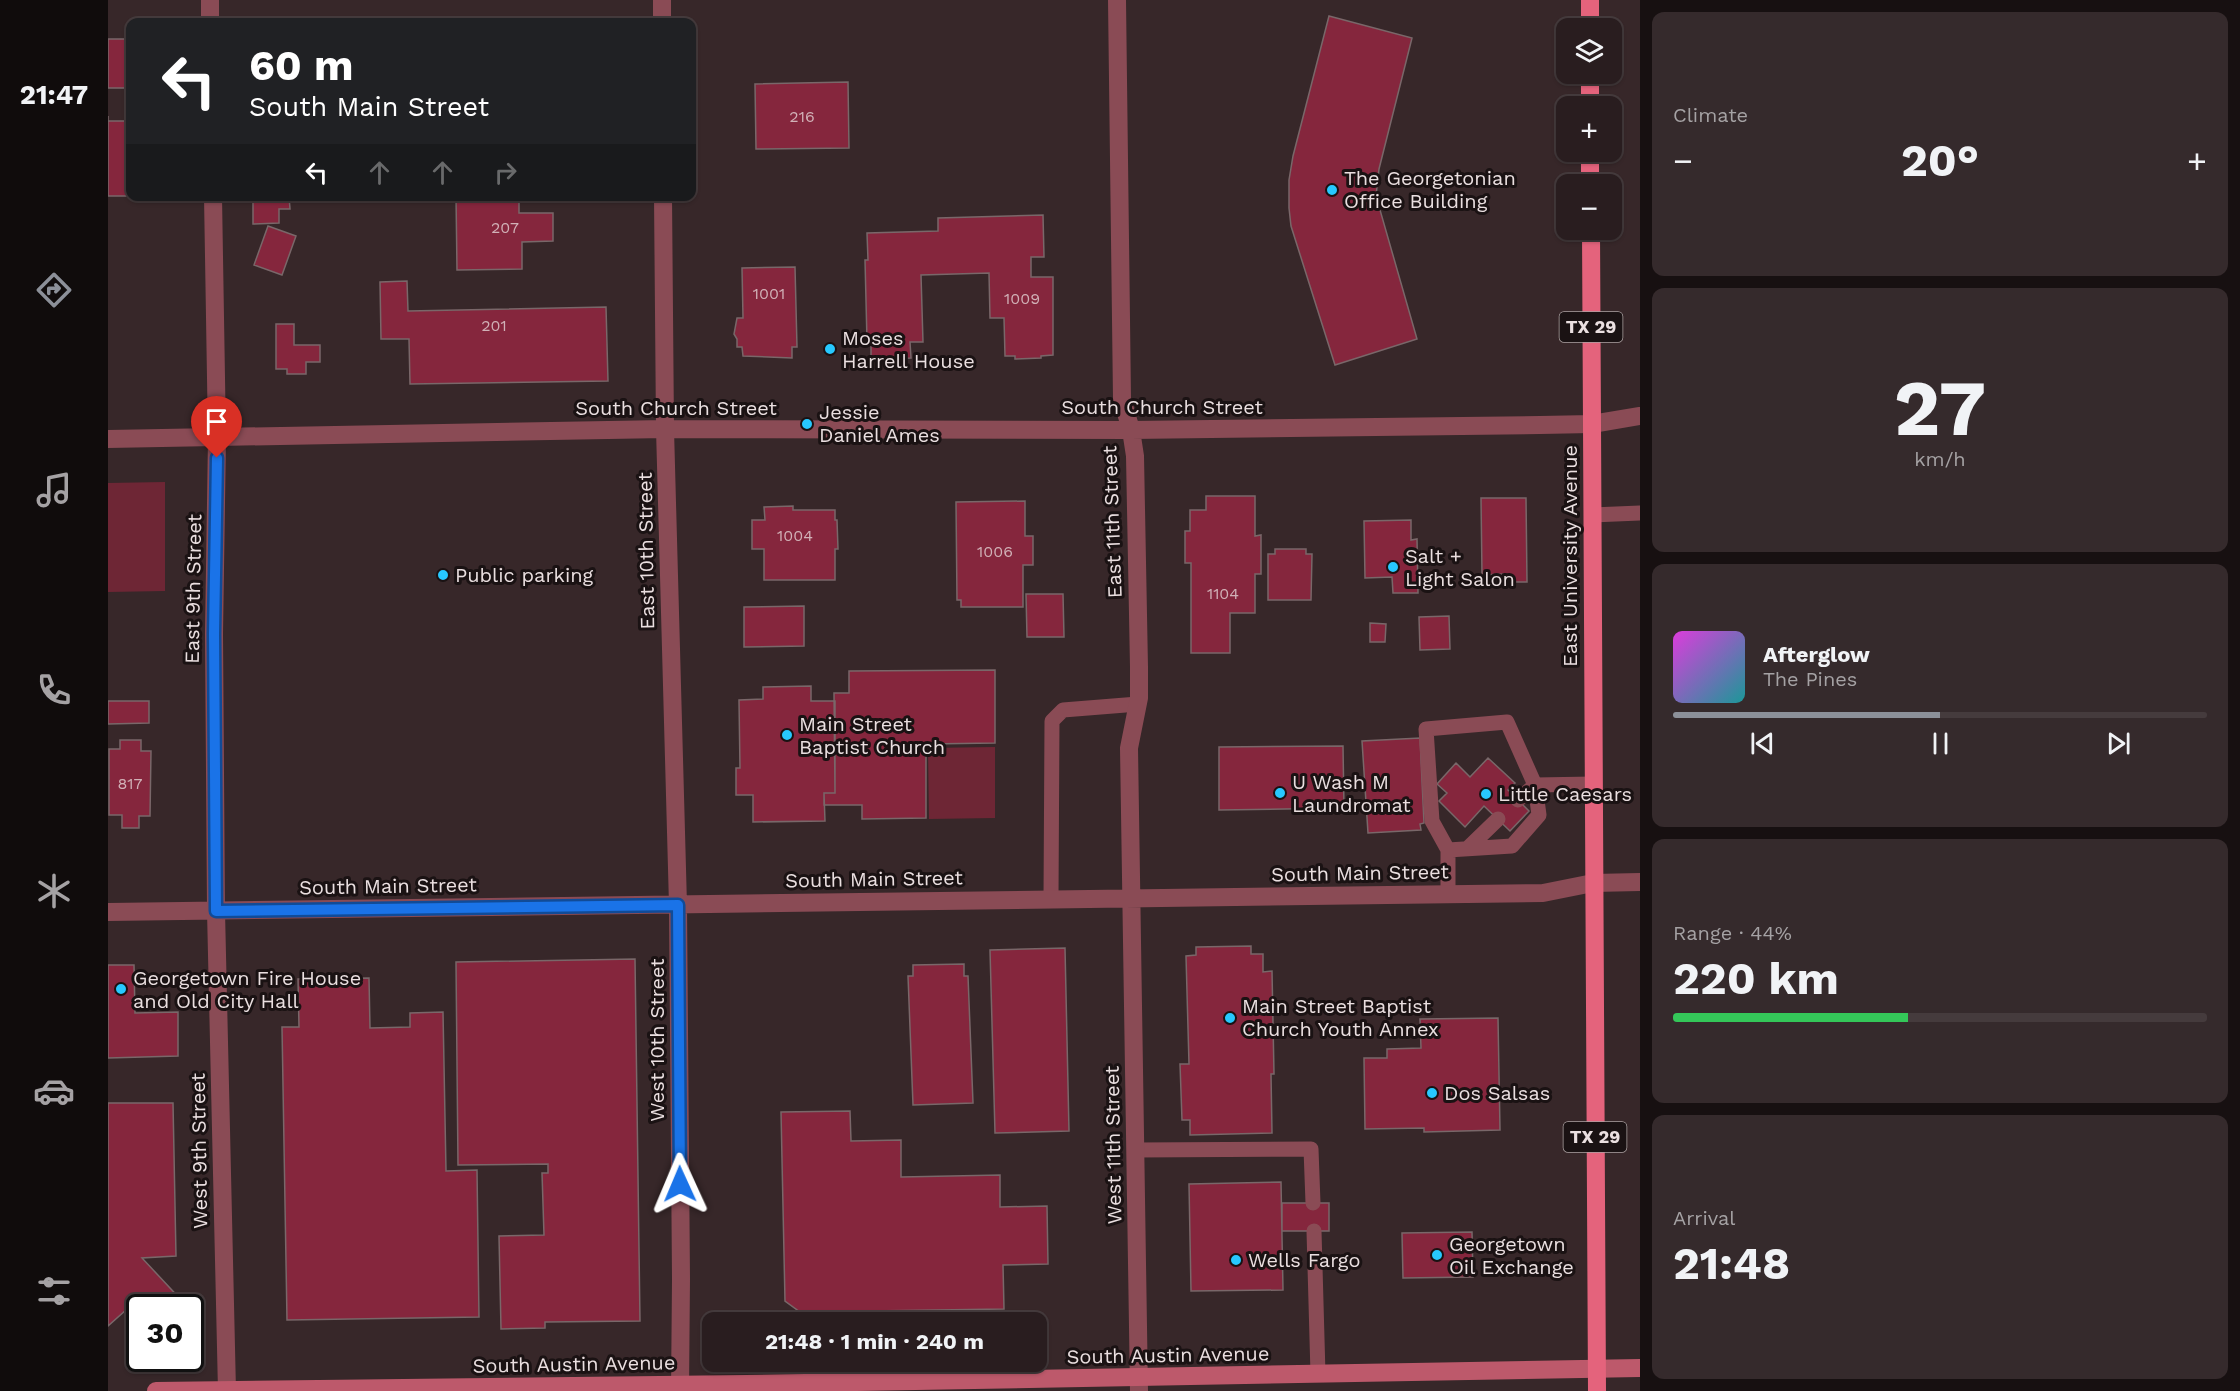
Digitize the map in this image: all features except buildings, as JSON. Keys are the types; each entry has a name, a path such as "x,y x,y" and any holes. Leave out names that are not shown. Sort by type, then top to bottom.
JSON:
{"main road":[{"path":"1590,0 1590,18"},
{"name":"East University Avenue","path":"1591,240 1593,883"},
{"name":"TX 29","path":"1593,883 1597,1391"},
{"name":"South Austin Avenue","path":"156,1391 1139,1384 1318,1374 1640,1368"}],"street":[{"path":"210,0 210,18"},
{"path":"662,0 662,18"},
{"name":"East 11th Street","path":"1117,0 1122,399 1131,430 1135,456 1139,667 1138,704 1129,748 1131,898"},
{"name":"East 9th Street","path":"213,201 217,438 214,634 216,911"},
{"name":"East 10th Street","path":"663,201 665,429 678,905"},
{"name":"South Church Street","path":"108,439 665,429 1131,430 1592,424 1640,416"},
{"name":"South Main Street","path":"108,912 1543,893 1593,883 1640,882"},
{"name":"West 11th Street","path":"1131,898 1139,1384"},
{"name":"West 10th Street","path":"678,905 680,1388"},
{"name":"West 9th Street","path":"216,911 227,1390"}],"lane":[{"path":"1592,515 1640,513"},
{"path":"1051,899 1052,721 1063,710 1138,704"},
{"path":"1448,850 1512,846 1539,815 1535,785 1507,722 1426,729 1432,821 1448,850 1448,894"},
{"path":"1518,800 1535,785 1593,784"},
{"path":"1468,848 1498,819"},
{"path":"1135,1150 1311,1149 1313,1203"},
{"path":"1314,1231 1318,1374"}],"shaded area":[{"path":"165,482 165,591 108,592 108,483"},
{"path":"995,747 995,818 929,819 928,748"}],"place":[{"name":"The Georgetonian Office Building","path":"1332,190"},
{"name":"Moses Harrell House","path":"830,349"},
{"name":"Jessie Daniel Ames","path":"807,424"},
{"name":"Salt + Light Salon","path":"1393,567"},
{"name":"Public parking","path":"443,575"},
{"name":"Main Street Baptist Church","path":"787,735"},
{"name":"U Wash M Laundromat","path":"1280,793"},
{"name":"Little Caesars","path":"1486,794"},
{"name":"Georgetown Fire House and Old City Hall","path":"121,989"},
{"name":"Main Street Baptist Church Youth Annex","path":"1230,1018"},
{"name":"Dos Salsas","path":"1432,1093"},
{"name":"Georgetown Oil Exchange","path":"1437,1255"},
{"name":"Wells Fargo","path":"1236,1260"}],"route":[{"path":"217,458 214,634 216,911 678,905 680,1184"}]}
